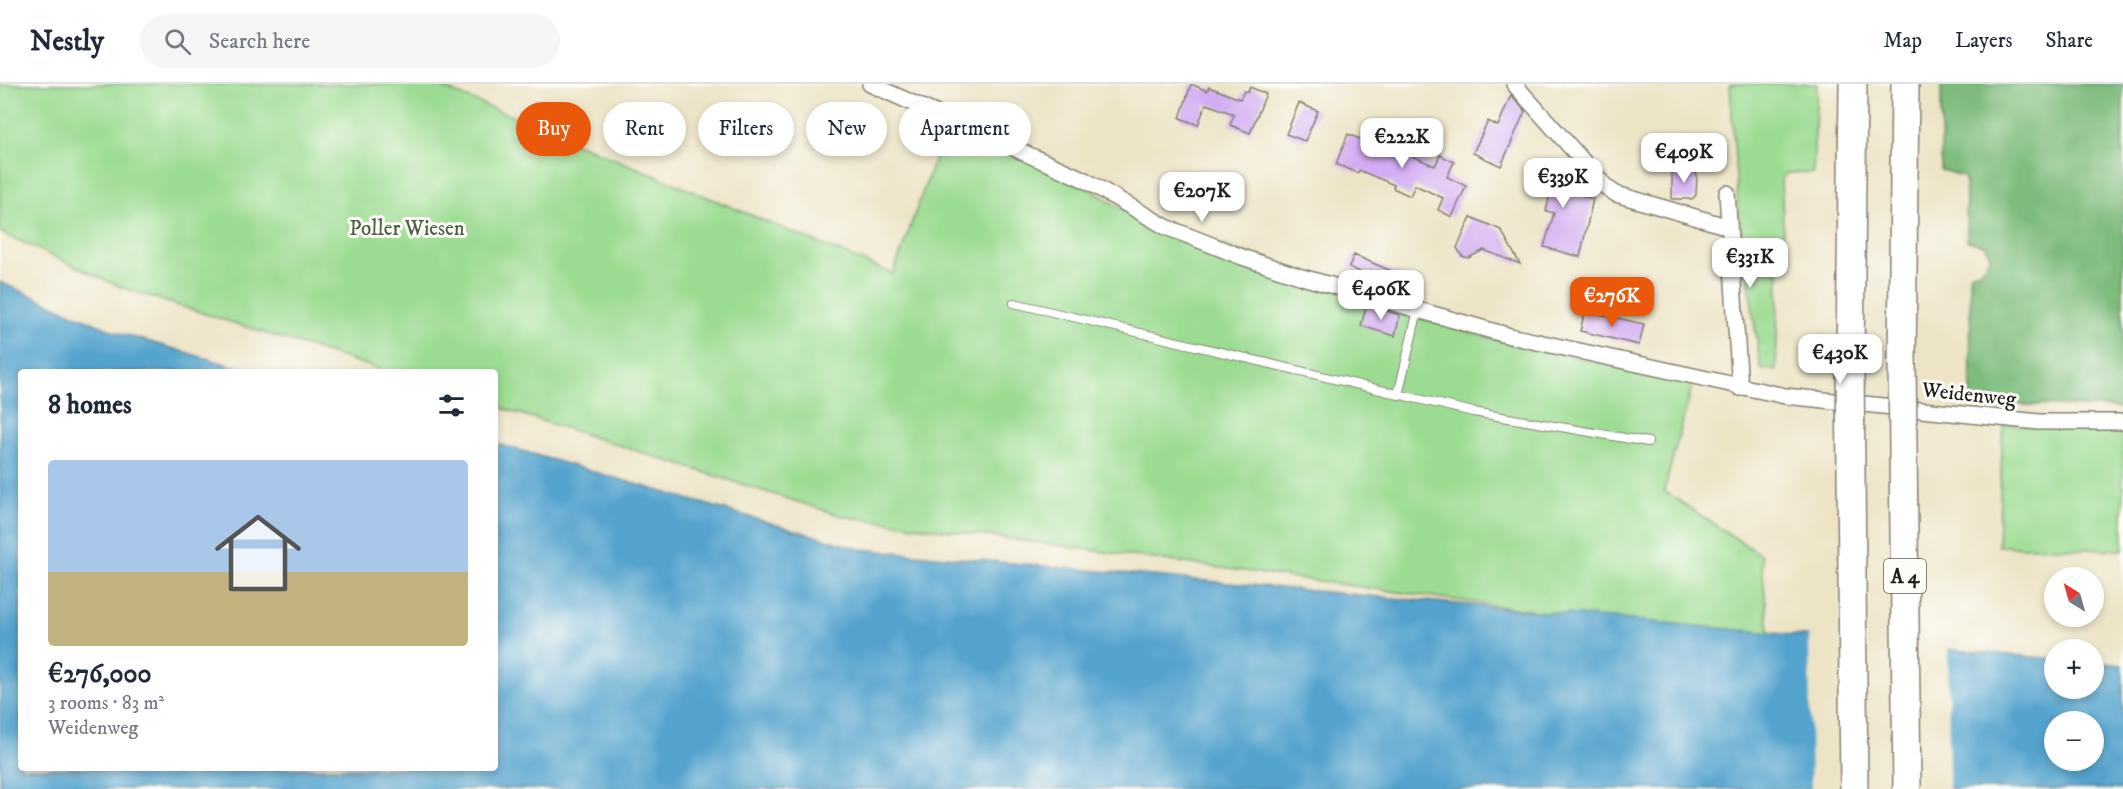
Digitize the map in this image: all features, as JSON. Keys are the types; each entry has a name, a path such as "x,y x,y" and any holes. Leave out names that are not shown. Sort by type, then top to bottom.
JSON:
{"highway":[{"path":"1853,84 1850,364 1854,789"},
{"name":"A 4","path":"1905,84 1902,363 1907,789"}],"street":[{"name":"Weidenweg","path":"870,84 1083,179 1166,227 1302,277 1510,336 1785,396 2039,422 2123,422"},
{"path":"1514,84 1585,160 1606,188 1616,194 1729,227"},
{"path":"1727,193 1740,388"}],"lane":[{"path":"1014,303 1398,395 1547,426 1648,442"},
{"path":"1398,395 1418,310"}],"green space":[{"name":"Poller Wiesen","path":"0,84 434,84 516,118 516,156 591,156 591,149 603,156 608,156 893,274 936,156 1016,156 1086,187 1121,208 1369,299 1391,310 1504,342 1693,383 1664,491 1761,555 1770,643 842,516 498,407 498,369 379,369 123,288 0,232"},
{"path":"1730,84 1817,84 1813,173 1787,173 1781,179 1784,244 1772,245 1764,256 1767,266 1779,273 1776,371 1761,369 1738,208"},
{"path":"1941,84 2123,84 2123,408 1971,403 1970,274 1982,270 1990,256 1986,246 1967,241 1965,177 1941,170"},
{"path":"2003,425 2123,428 2123,550 1998,546"}],"water":[{"path":"0,282 113,331 243,369 18,369 18,771 498,771 498,444 860,549 2044,658 2044,699 2104,699 2104,663 2123,665 2123,789 0,789"}],"pier":[{"path":"1809,633 1948,646 1949,789 1811,789"}],"building":[{"path":"1191,84 1207,91 1209,87 1240,99 1244,91 1248,92 1250,87 1266,94 1250,133 1230,125 1234,114 1206,104 1198,125 1180,118"},
{"path":"1511,95 1525,111 1501,166 1473,153 1488,121 1498,126"},
{"path":"1299,103 1318,111 1305,141 1286,134"},
{"path":"1387,133 1412,144 1407,154 1435,166 1440,155 1454,162 1447,177 1466,186 1452,217 1438,210 1443,198 1415,185 1410,196 1393,188 1394,185 1359,170 1358,173 1336,164 1348,134 1381,148"},
{"path":"1531,165 1564,173 1563,176 1571,179 1570,182 1586,186 1583,196 1593,199 1580,257 1544,247 1554,213 1546,211 1550,194 1525,187"},
{"path":"1672,170 1693,170 1697,175 1696,195 1692,199 1672,199"},
{"path":"1471,217 1501,230 1520,264 1484,250 1468,258 1462,256 1457,248"},
{"path":"1354,255 1415,281 1409,294 1406,292 1405,296 1378,288 1381,282 1349,267"},
{"path":"1366,307 1400,315 1395,336 1361,326"},
{"path":"1585,311 1644,324 1639,345 1580,331"}]}
